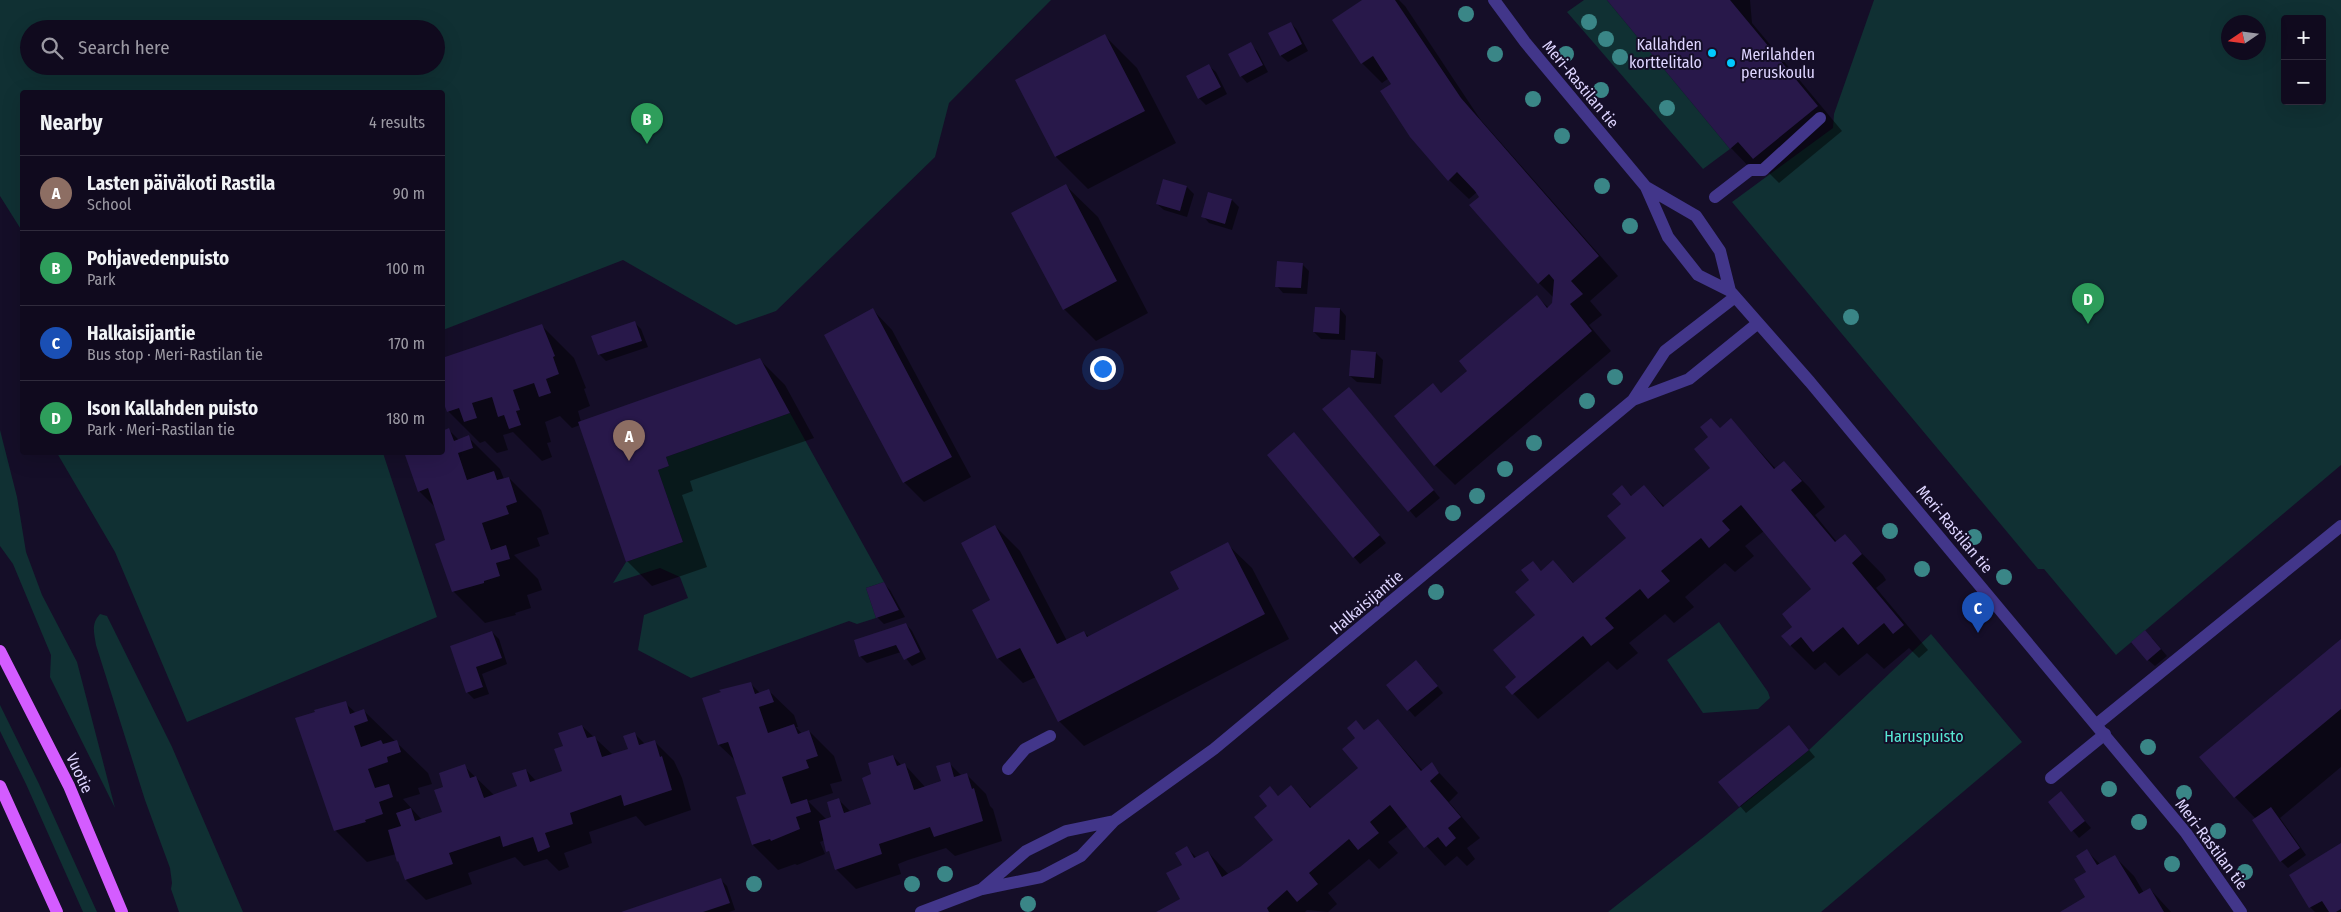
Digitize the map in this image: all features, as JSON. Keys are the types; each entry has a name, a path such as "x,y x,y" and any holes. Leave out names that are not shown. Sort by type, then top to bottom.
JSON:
{"main road":[{"name":"Vuotie","path":"0,651 69,786 122,912"},
{"path":"0,786 57,912"}],"street":[{"name":"Meri-Rastilan tie","path":"1494,0 1525,42 1646,187 1668,237 1698,275 1733,294 1810,382 2186,833 2241,912"},
{"path":"1715,198 1750,170 1763,170 1820,118"},
{"name":"Meri-Rastilan tie","path":"1646,187 1696,216 1720,251 1733,294"},
{"name":"Halkaisijantie","path":"921,912 982,889 1041,877 1080,856 1114,822 1214,749 1633,400 1665,351 1733,294"},
{"name":"Halkaisijantie","path":"1633,400 1689,379 1758,322"},
{"path":"2051,778 2101,729 2341,526"},
{"path":"1008,768 1025,749 1050,736"},
{"name":"Halkaisijantie","path":"982,889 1026,851 1066,831 1114,822"}],"green space":[{"path":"0,0 1051,0 949,103 935,157 776,311 736,325 623,260 445,329 445,90 20,90 20,228 0,196"},
{"path":"1584,0 1607,0 1730,149 1703,169 1567,12"},
{"path":"1874,0 2341,0 2341,465 2116,655 2044,569 2038,569 1732,202 1833,128 1834,114"},
{"path":"790,413 884,582 866,588 876,618 857,624 849,621 691,678 638,650 644,615 688,598 680,577 660,568 613,583 626,562 683,542 658,470 669,466 666,457"},
{"path":"0,430 17,497 26,552 42,595 77,662 115,808 50,677 51,655 13,564 0,546"},
{"path":"58,455 384,455 437,617 187,722 115,552"},
{"path":"100,614 107,616 172,747 243,912 179,912 171,889 170,868 145,800 96,645 94,625"},
{"path":"1719,622 1768,692 1770,698 1758,709 1703,713 1667,660"},
{"name":"Haruspuisto","path":"1931,634 2022,742 1821,912 1608,912 1705,836 1809,750"},
{"path":"0,705 39,784 97,912 83,912 26,784 0,731"}],"building":[{"path":"1362,0 1395,0 1461,98 1599,256 1571,281 1583,294 1570,304 1592,331 1434,466 1394,416 1433,383 1441,393 1467,371 1459,361 1537,295 1547,308 1552,303 1554,280 1549,274 1538,284 1469,205 1479,197 1475,191 1457,172 1448,181 1410,137 1380,91 1391,84 1373,56 1361,64 1332,20"},
{"name":"Kallahden korttelitalo","path":"1607,0 1730,0 1818,106 1753,159 1738,142 1730,149"},
{"path":"1291,22 1302,44 1280,56 1268,33"},
{"path":"1105,34 1145,111 1055,157 1015,80"},
{"path":"1251,42 1263,65 1240,77 1228,54"},
{"path":"1209,64 1221,87 1198,99 1186,76"},
{"path":"1163,179 1187,186 1180,211 1156,204"},
{"path":"1066,184 1117,281 1063,310 1011,213"},
{"path":"1208,192 1232,199 1225,224 1201,217"},
{"path":"1277,261 1303,263 1301,288 1275,287"},
{"path":"1315,307 1340,308 1339,334 1313,332"},
{"path":"873,308 952,457 903,483 824,335"},
{"path":"635,321 642,341 598,355 591,336"},
{"path":"542,324 555,356 553,357 559,374 546,379 551,393 539,397 534,383 513,390 520,410 516,411 521,425 509,429 504,415 498,417 492,397 472,403 477,418 464,422 459,408 447,412 445,407 445,357"},
{"path":"1351,350 1376,352 1374,378 1349,376"},
{"path":"760,358 790,413 666,457 669,466 658,470 683,542 626,562 578,422"},
{"path":"1349,387 1434,490 1408,512 1322,409"},
{"path":"1711,418 1720,428 1731,418 1774,469 1784,461 1802,481 1791,490 1835,542 1845,534 1858,549 1862,554 1852,563 1904,625 1893,634 1884,623 1858,645 1843,627 1813,652 1801,637 1790,646 1781,636 1792,627 1782,614 1811,589 1741,505 1722,521 1730,530 1709,548 1701,538 1661,571 1670,581 1648,599 1640,589 1605,618 1614,628 1591,646 1583,636 1512,695 1505,687 1516,677 1493,650 1535,615 1515,592 1529,580 1521,570 1533,561 1541,571 1553,560 1573,583 1626,538 1607,516 1621,504 1612,494 1622,485 1631,496 1644,485 1663,507 1710,468 1694,449 1708,437 1700,427"},
{"path":"449,428 454,441 469,435 473,448 458,453 467,480 494,471 497,480 509,477 517,502 506,506 509,514 482,523 491,550 506,545 510,559 496,563 500,576 484,581 484,583 452,592 435,544 445,540 428,488 418,492 405,455 445,455 445,430"},
{"path":"1294,432 1380,535 1353,558 1267,455"},
{"path":"995,525 1057,644 1084,631 1087,637 1179,589 1170,572 1228,542 1265,614 1058,722 1020,648 997,659 972,610 990,600 961,543"},
{"path":"884,582 899,610 876,618 866,588"},
{"path":"906,623 920,652 904,660 896,645 859,657 854,640"},
{"path":"2145,630 2161,649 2147,661 2131,642"},
{"path":"492,631 502,658 476,667 483,687 466,693 450,646"},
{"path":"2341,639 2341,709 2234,798 2199,757"},
{"path":"1416,660 1438,686 1407,711 1386,685"},
{"path":"751,682 755,694 769,689 774,702 759,707 768,733 794,724 798,734 809,730 818,756 806,760 809,768 782,777 791,804 807,799 811,812 796,817 800,829 771,841 770,839 752,845 736,797 746,794 743,785 728,742 718,745 702,698 721,692 719,690"},
{"path":"346,701 350,714 364,709 368,721 354,726 361,747 381,740 383,744 397,740 401,752 387,757 388,762 368,769 375,788 389,784 393,797 379,802 383,814 365,820 366,822 334,831 295,718 315,712 314,710"},
{"path":"1378,719 1421,771 1432,762 1439,773 1430,781 1461,817 1448,828 1456,838 1446,847 1438,837 1424,848 1390,805 1370,822 1379,833 1358,850 1349,839 1309,873 1318,884 1297,902 1287,890 1267,908 1269,912 1156,912 1180,899 1166,873 1182,865 1175,853 1187,846 1194,858 1208,851 1222,877 1240,867 1273,840 1254,817 1267,806 1259,796 1270,786 1278,796 1291,785 1310,808 1358,768 1342,749 1355,738 1347,728 1356,720 1364,730"},
{"path":"582,725 587,738 595,736 602,757 628,749 623,736 635,732 639,745 655,740 672,790 624,806 621,795 570,813 573,824 545,833 550,847 538,852 533,837 503,847 500,836 449,853 453,864 405,880 397,862 388,830 401,826 396,813 411,808 415,821 442,812 434,790 443,787 439,773 465,764 470,778 476,776 484,798 517,786 512,773 526,769 530,782 562,771 554,749 563,746 558,733"},
{"path":"1789,725 1809,750 1739,807 1718,782"},
{"path":"893,755 897,766 905,763 914,790 941,781 936,766 950,762 954,777 967,773 972,789 974,788 983,821 934,837 930,827 879,844 882,854 835,870 829,851 826,852 819,821 831,817 827,802 839,798 844,813 871,804 862,778 871,774 868,763"},
{"path":"2061,791 2085,821 2071,832 2048,802"},
{"path":"2271,807 2300,848 2280,862 2252,820"},
{"path":"2341,843 2341,909 2336,912 2329,912 2322,901 2309,908 2289,875"},
{"path":"2087,849 2097,865 2115,855 2139,894 2150,888 2164,912 2060,912 2085,897 2074,879 2086,872 2076,856"},
{"path":"721,878 730,903 703,912 621,912"}],"place":[{"name":"Kallahden korttelitalo","path":"1712,53"},
{"name":"Merilahden peruskoulu","path":"1731,63"},
{"name":"Pohjavedenpuisto","path":"647,144"},
{"name":"Ison Kallahden puisto","path":"2088,324"},
{"name":"Lasten päiväkoti Rastila","path":"629,461"},
{"name":"Halkaisijantie","path":"1978,633"}]}
